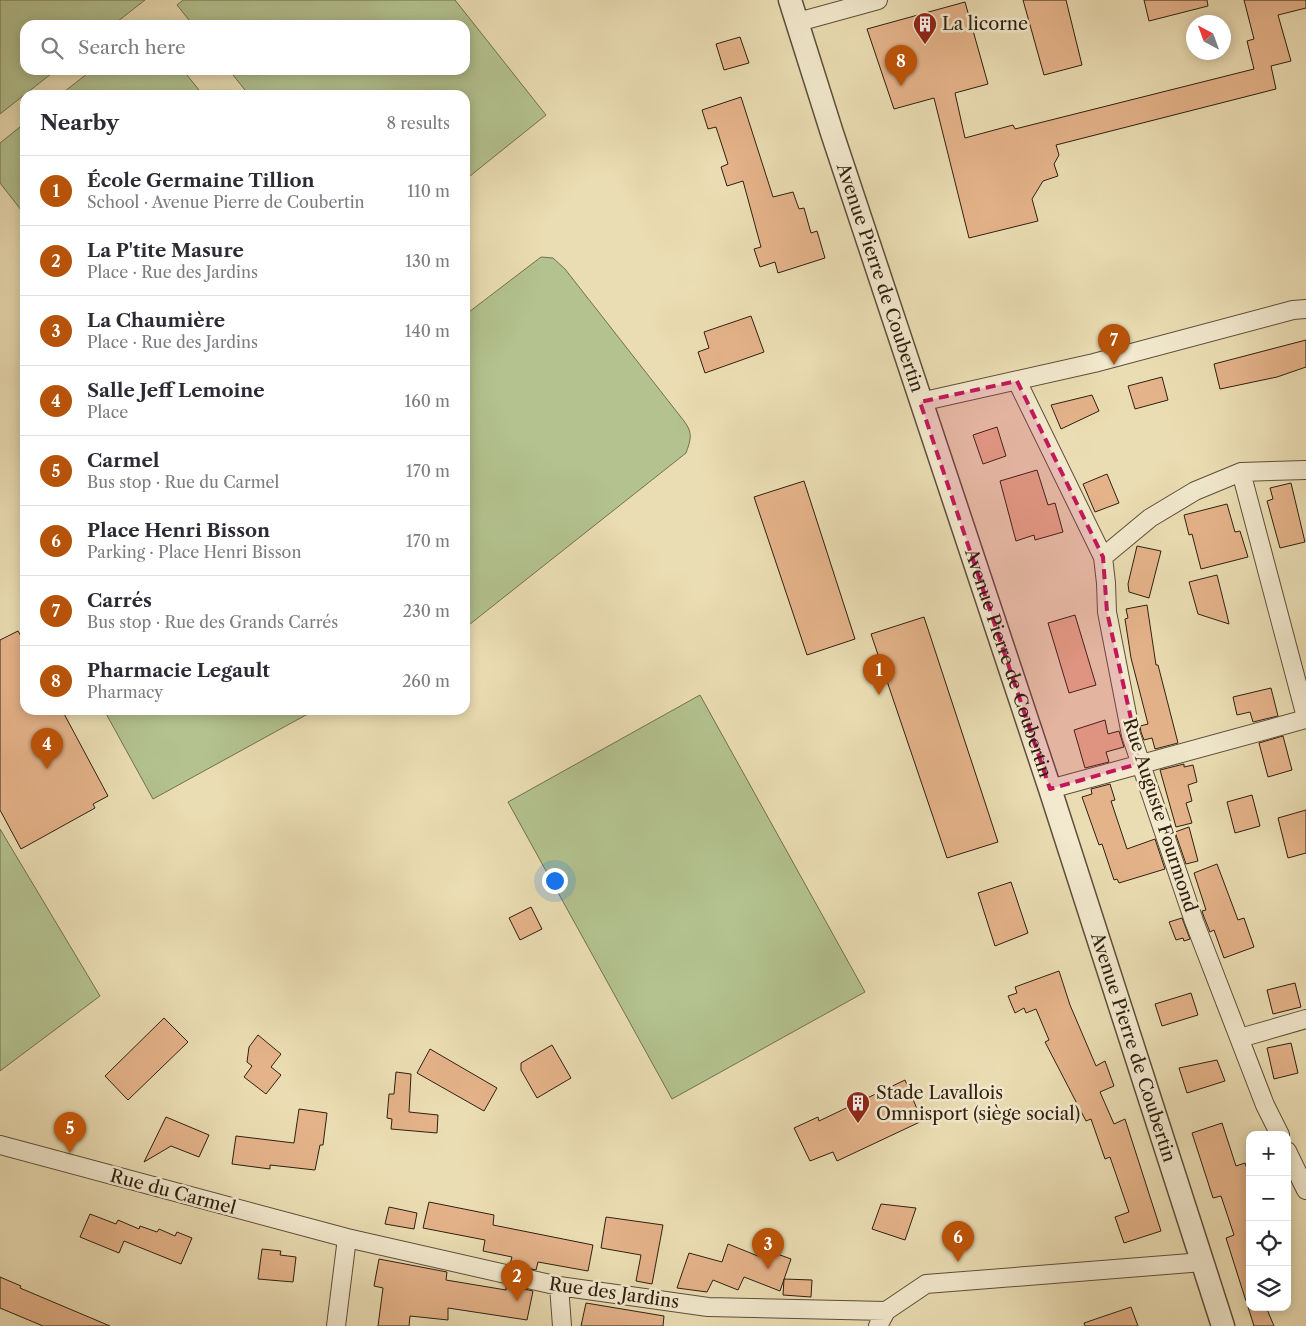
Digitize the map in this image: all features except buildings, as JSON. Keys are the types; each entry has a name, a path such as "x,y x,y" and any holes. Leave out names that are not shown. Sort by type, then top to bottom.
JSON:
{"street":[{"name":"Avenue Pierre de Coubertin","path":"790,0 920,402 1050,789 1223,1326"},
{"path":"798,22 878,0"},
{"path":"920,402 1017,381 1294,310 1306,309"},
{"name":"Rue Auguste Fourmond","path":"1017,381 1102,557 1106,583 1106,612 1131,735 1194,921 1278,1131"},
{"path":"1102,557 1150,518 1195,491 1242,472 1306,470"},
{"path":"1050,789 1306,718 1242,472"},
{"path":"1240,1038 1306,1019"},
{"name":"Rue du Carmel","path":"0,1145 347,1238"},
{"path":"1291,1158 1306,1190"},
{"path":"336,1326 347,1238"},
{"name":"Rue des Jardins","path":"347,1238 559,1286 708,1307 882,1318"},
{"path":"882,1318 926,1284 1203,1262"},
{"path":"559,1286 562,1326"}],"highlighted area":[{"path":"1017,381 1103,557 1107,612 1141,763 1050,789 920,402"}],"green space":[{"path":"0,0 145,0 119,20 20,20 20,75 50,75 31,90 20,90 20,98 0,114"},
{"path":"183,0 455,0 546,115 470,176 470,90 245,90 233,75 470,75 470,20 189,20 177,5"},
{"path":"86,75 187,75 199,90 66,90"},
{"path":"20,127 20,209 0,183 0,143"},
{"path":"541,257 553,258 565,269 684,421 689,429 690,440 686,453 470,624 470,311"},
{"path":"700,695 865,992 672,1099 508,802"},
{"path":"107,715 306,715 153,799"},
{"path":"0,829 100,996 0,1071"}],"place":[{"name":"La licorne","path":"925,45"},
{"name":"Pharmacie Legault","path":"901,86"},
{"name":"Carrés","path":"1114,365"},
{"name":"École Germaine Tillion","path":"879,695"},
{"name":"Salle Jeff Lemoine","path":"47,769"},
{"name":"Stade Lavallois Omnisport (siège social)","path":"858,1124"},
{"name":"Carmel","path":"70,1153"},
{"name":"Place Henri Bisson","path":"958,1262"},
{"name":"La Chaumière","path":"768,1269"},
{"name":"La P'tite Masure","path":"517,1301"}]}
